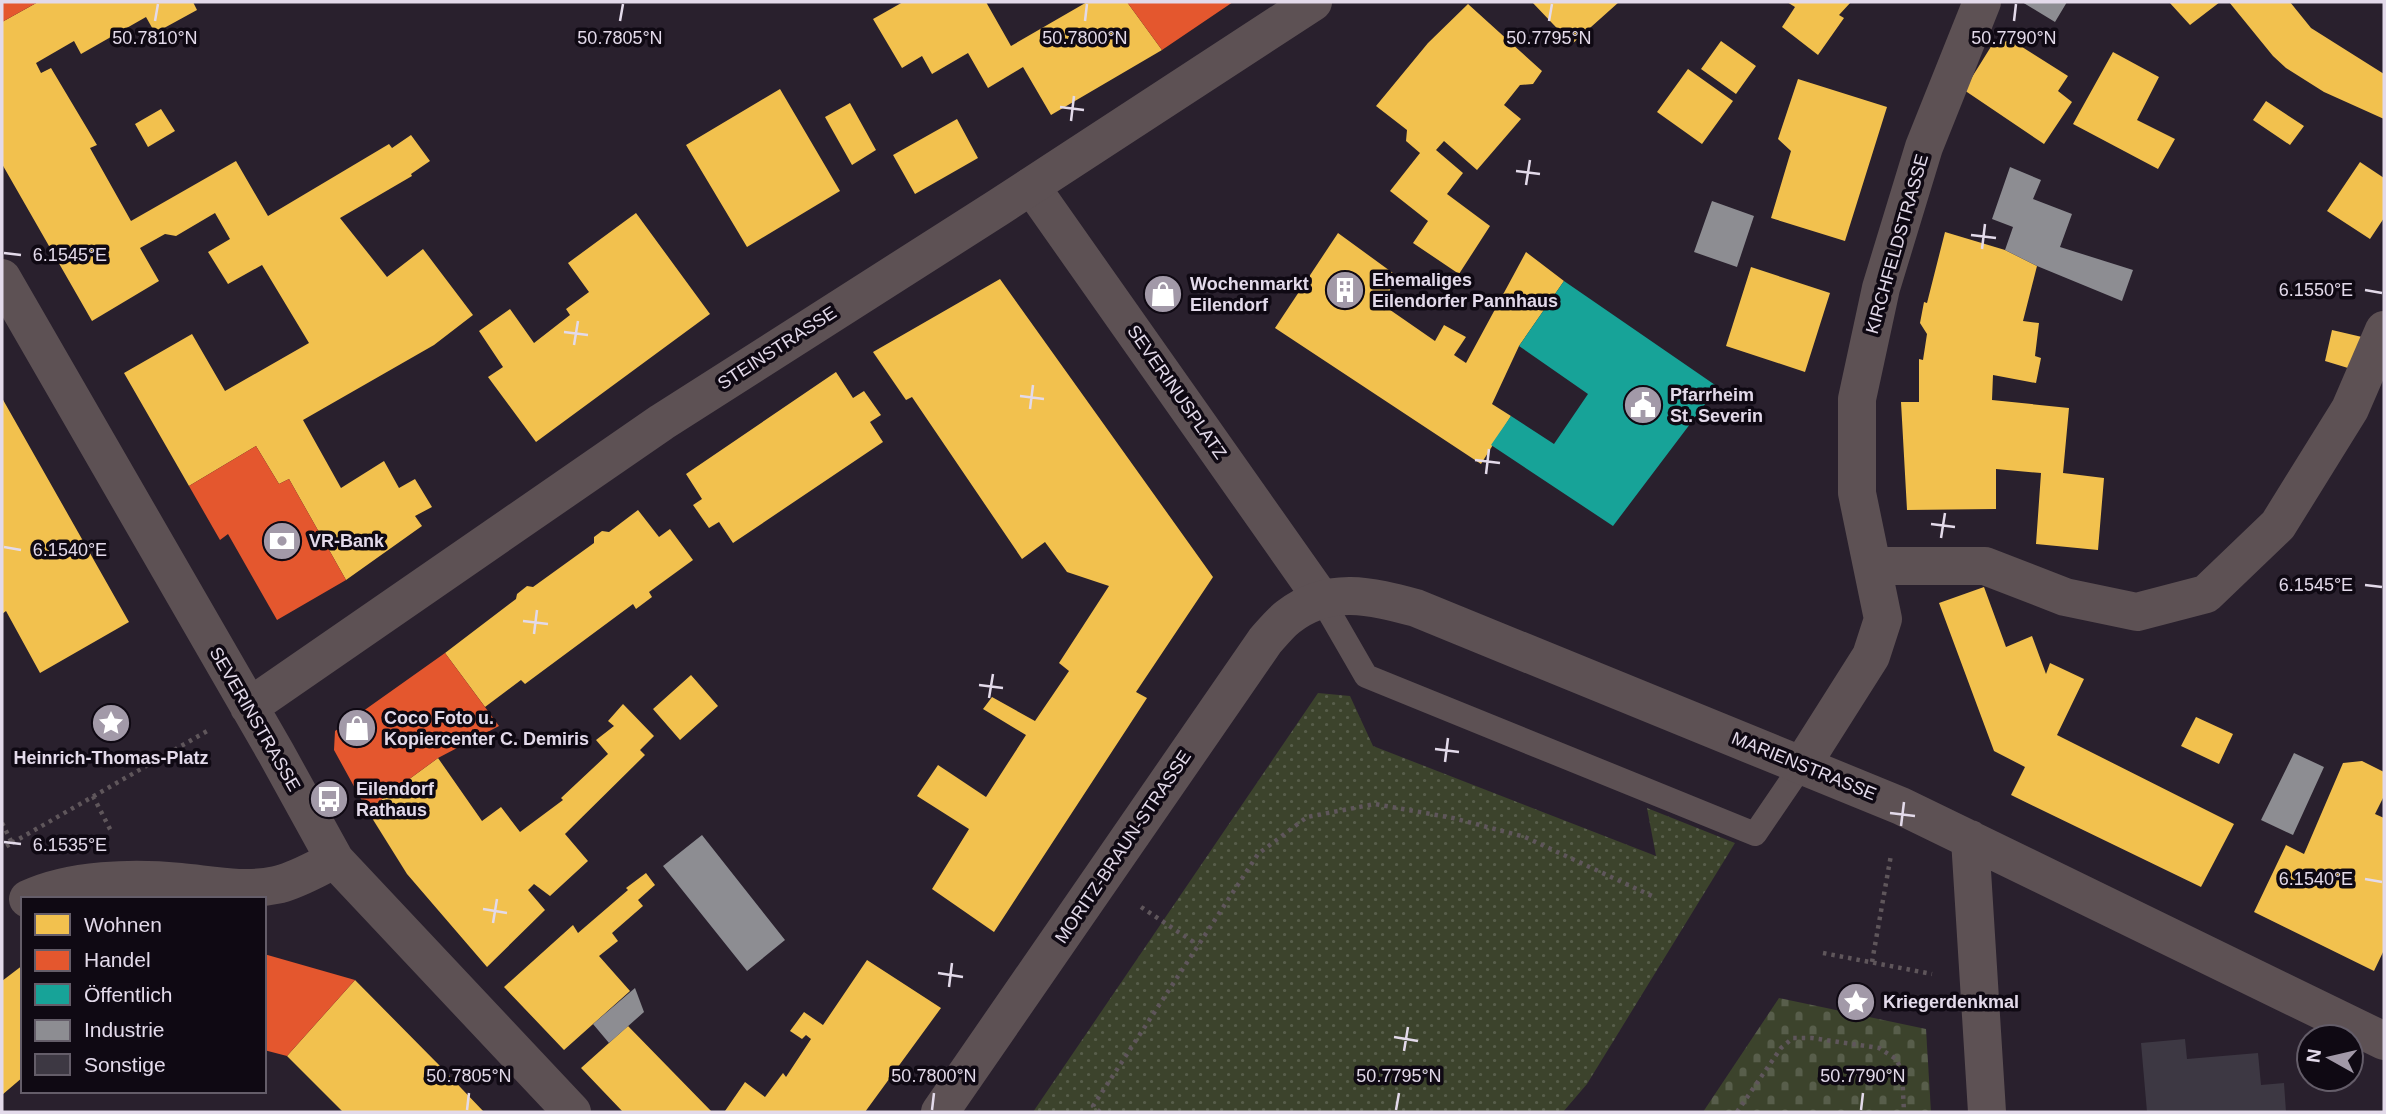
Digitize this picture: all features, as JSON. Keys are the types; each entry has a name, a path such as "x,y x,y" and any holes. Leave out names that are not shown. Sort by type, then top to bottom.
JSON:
{"street":[{"name":"STEINSTRASSE","path":"249,707 662,422 1313,2"},
{"name":"KIRCHFELDSTRASSE","path":"1802,765 1871,656 1883,619 1857,493 1857,399 1881,288 1924,148 1982,2"},
{"name":"SEVERINUSPLATZ","path":"1031,186 1321,598"},
{"name":"SEVERINSTRASSE","path":"2,278 335,860 572,1112"},
{"path":"1874,566 1985,566 2065,597 2137,612 2206,594 2278,525 2350,409 2384,330"},
{"name":"MARIENSTRASSE","path":"1321,598 1368,596 1416,608 1901,806 2384,1041"},
{"name":"MORITZ-BRAUN-STRASSE","path":"940,1112 1265,641 1288,617 1321,598"},
{"path":"1970,839 1987,1112"},
{"path":"32,897 47,889 136,880 178,881 237,889 277,885 335,860"},
{"path":"2,912 21,902"}],"lane":[{"path":"1321,598 1366,676 1755,834 1802,765"}],"path":[{"path":"2,849 249,707"},
{"path":"1100,1112 1093,1107 1258,854 1307,817 1375,804 1453,818 1525,837 1652,896"},
{"path":"1872,962 1901,806"},
{"path":"2,823 12,843"},
{"path":"1100,881 1198,945"},
{"path":"1823,953 1926,972"},
{"path":"1737,1112 1781,1048 1793,1038 1812,1038 1879,1048 1896,1059 1902,1071 1904,1112"}],"green space":[{"path":"1318,693 1350,696 1373,746 1656,856 1647,808 1735,843 1587,1084 1563,1112 1033,1112"},
{"path":"1779,998 1926,1029 1931,1112 1703,1112"}],"building: Wohnen":[{"path":"38,2 193,2 197,10 155,33 146,17 81,54 74,41 36,63 41,73 51,68 97,145 90,148 131,221 236,161 268,216 389,144 392,148 411,135 430,161 411,174 412,176 340,218 387,277 423,249 473,315 434,345 303,420 341,488 384,461 399,488 415,479 432,507 415,516 422,526 346,580 289,479 279,484 256,446 189,486 124,373 192,334 225,391 309,343 262,265 228,284 208,252 230,239 215,213 176,236 165,234 140,248 159,281 92,321 2,164 2,22"},
{"path":"903,2 986,2 1011,46 1087,2 1127,2 1162,50 1051,115 1023,67 988,88 968,53 932,74 922,56 902,68 873,19"},
{"path":"1532,2 1619,2 1572,44"},
{"path":"1787,2 1851,2 1839,15 1844,18 1818,55 1782,27 1795,7"},
{"path":"2169,2 2220,2 2190,25"},
{"path":"2229,2 2290,2 2311,28 2384,74 2384,119 2324,92 2286,68"},
{"path":"1468,4 1542,71 1533,84 1520,85 1504,105 1521,119 1477,170 1444,141 1436,150 1463,173 1447,194 1490,226 1459,274 1413,243 1428,221 1390,191 1420,153 1406,141 1407,130 1376,106 1428,43"},
{"path":"2011,40 2068,76 2058,91 2072,102 2044,144 1964,90 1992,45"},
{"path":"1721,41 1756,66 1736,94 1701,69"},
{"path":"2113,52 2159,77 2137,120 2175,139 2158,169 2073,124"},
{"path":"1688,69 1733,101 1702,144 1657,112"},
{"path":"1798,79 1887,107 1845,241 1771,218 1791,151 1778,139"},
{"path":"780,89 840,191 747,247 686,145"},
{"path":"2266,101 2304,126 2290,145 2253,120"},
{"path":"850,103 876,150 852,165 825,117"},
{"path":"161,109 175,131 148,147 135,124"},
{"path":"957,119 978,158 915,194 893,155"},
{"path":"2360,162 2384,178 2384,218 2370,239 2327,211"},
{"path":"636,213 710,314 536,442 488,377 503,367 479,331 510,309 534,343 570,315 566,309 589,292 568,263"},
{"path":"1945,232 2005,250 2037,266 2023,321 2039,323 2035,356 2041,358 2036,383 1993,375 1992,400 2069,408 2063,473 2104,478 2098,550 2036,544 2041,473 1996,469 1996,509 1907,510 1901,402 1919,402 1919,359 1923,360 1927,334 1920,323"},
{"path":"1338,233 1397,276 1383,305 1435,341 1444,325 1466,337 1454,355 1466,363 1526,252 1564,281 1519,346 1492,404 1511,416 1481,464 1275,328"},
{"path":"1751,267 1830,293 1805,372 1726,346"},
{"path":"1000,279 1213,577 1136,692 1147,698 994,932 932,889 969,829 917,796 938,765 986,797 1026,735 983,709 992,697 1035,721 1069,671 1059,663 1109,586 1067,572 1045,542 1022,559 912,397 906,400 873,352"},
{"path":"2332,330 2362,337 2348,368 2325,361"},
{"path":"836,372 853,398 864,391 881,415 870,422 883,442 733,543 719,522 709,528 693,505 702,499 686,474"},
{"path":"2,398 129,622 40,673 6,611 2,614"},
{"path":"638,510 659,537 670,529 693,560 649,592 652,597 636,609 633,604 525,684 521,680 485,707 445,653 516,599 517,594 527,586 533,587 594,543 594,537 602,531 609,532"},
{"path":"1984,587 2006,647 2032,636 2046,674 2050,663 2084,679 2057,735 2234,824 2201,887 2011,795 2025,767 1994,751 1939,603"},
{"path":"691,675 718,706 680,740 653,709"},
{"path":"623,704 654,736 640,750 645,755 565,834 588,861 550,896 534,884 528,890 545,910 487,967 407,874 367,810 438,758 482,821 501,807 520,832 563,800 561,798 608,754 596,740 614,726 608,721"},
{"path":"2196,717 2233,734 2219,764 2181,746"},
{"path":"2362,761 2384,772 2384,796 2375,814 2384,818 2384,950 2374,971 2254,912 2286,845 2304,854 2343,763"},
{"path":"646,873 655,885 638,900 643,906 612,933 618,941 599,956 630,991 564,1050 504,987 573,925 578,933"},
{"path":"867,960 941,1008 865,1112 725,1111 745,1082 765,1097 783,1073 786,1077 811,1039 806,1035 802,1039 790,1031 804,1012 823,1025"},
{"path":"21,967 21,1079 2,1095 2,981"},
{"path":"355,980 484,1112 343,1112 287,1056"},
{"path":"628,1026 712,1112 623,1112 581,1068"}],"building: Handel":[{"path":"2,2 38,2 2,22"},
{"path":"1127,2 1233,2 1162,50"},
{"path":"256,446 279,484 289,479 346,580 277,620 228,534 220,540 189,486"},
{"path":"445,653 499,726 438,758 367,810 334,750 335,731"},
{"path":"266,955 355,980 287,1056 266,1051"}],"building: Öffentlich":[{"name":"Pfarrheim St. Severin","path":"1564,281 1718,387 1613,526 1491,445 1511,416 1554,444 1588,394 1519,346"}],"building: Industrie":[{"path":"2022,2 2067,2 2055,22"},
{"path":"2010,167 2041,180 2033,199 2072,214 2060,247 2133,270 2122,301 2005,250 2013,227 1992,219"},
{"path":"1712,201 1754,216 1737,267 1694,252"},
{"path":"2294,753 2324,767 2293,835 2261,820"},
{"path":"702,835 785,940 747,971 663,866"},
{"path":"635,988 644,1012 609,1043 593,1024"}],"building: Sonstige":[{"path":"2185,1039 2187,1059 2258,1053 2261,1085 2284,1083 2286,1112 2147,1112 2141,1043"}],"place":[{"name":"Ehemaliges Eilendorfer Pannhaus","path":"1345,290"},
{"name":"Wochenmarkt Eilendorf","path":"1163,294"},
{"name":"Pfarrheim St. Severin","path":"1643,405"},
{"name":"VR-Bank","path":"282,541"},
{"name":"Heinrich-Thomas-Platz","path":"111,723"},
{"name":"Coco Foto u. Kopiercenter C. Demiris","path":"357,728"},
{"name":"Eilendorf Rathaus","path":"329,799"},
{"name":"Kriegerdenkmal","path":"1856,1002"}]}
